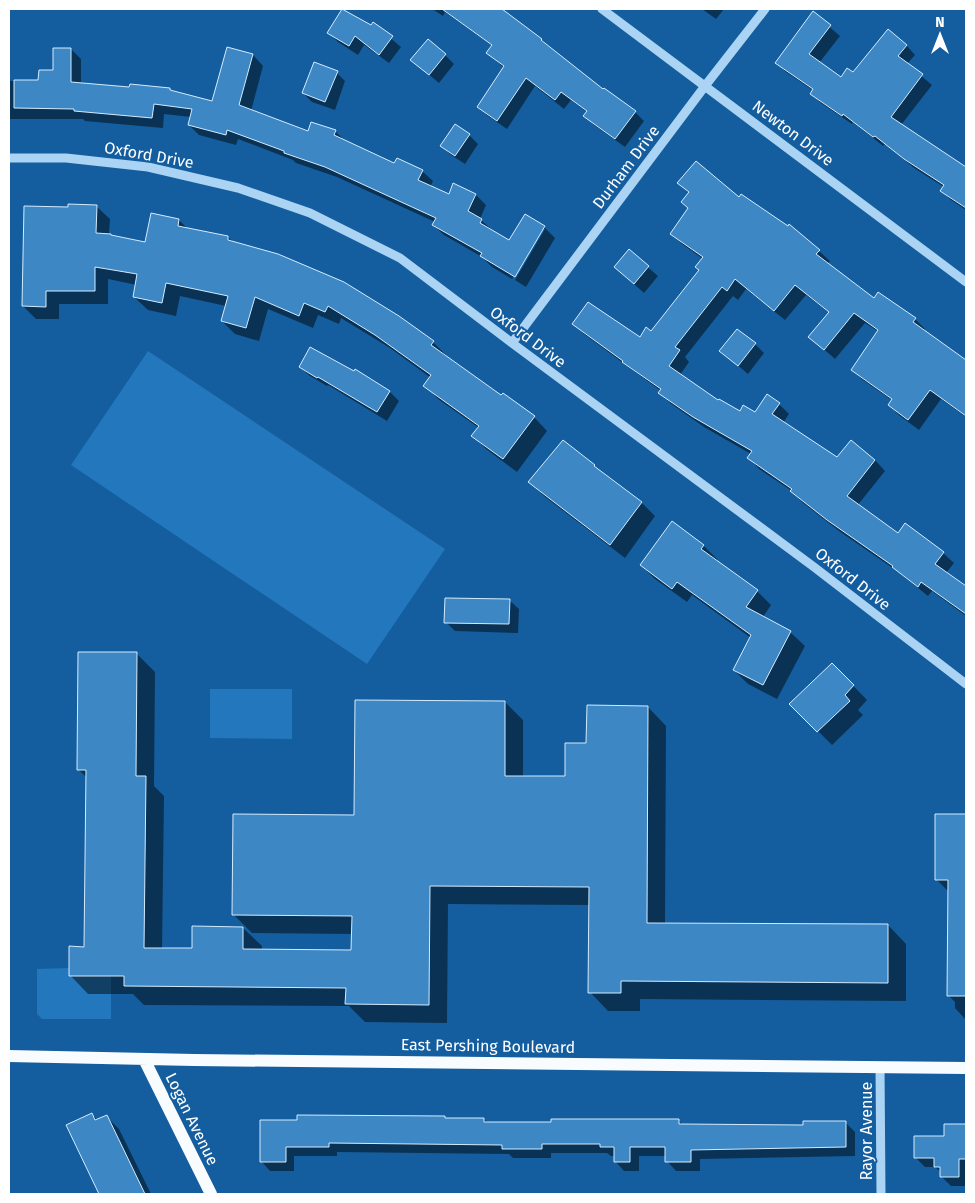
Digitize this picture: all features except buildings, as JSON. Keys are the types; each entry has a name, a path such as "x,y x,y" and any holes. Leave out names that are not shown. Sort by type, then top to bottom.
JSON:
{"main road":[{"name":"East Pershing Boulevard","path":"9,1056 966,1068"},
{"name":"Logan Avenue","path":"144,1059 211,1194"}],"street":[{"name":"Newton Drive","path":"602,9 966,282"},
{"name":"Durham Drive","path":"512,344 765,9"},
{"name":"Oxford Drive","path":"9,158 66,158 148,167 238,188 310,213 400,258 966,684"},
{"name":"Rayor Avenue","path":"880,1068 881,1194"}],"shaded area":[{"path":"148,351 445,549 367,664 71,465"},
{"path":"210,689 292,689 292,739 210,738"},
{"path":"69,968 69,976 111,976 111,1019 42,1019 37,1014 37,969"}]}
